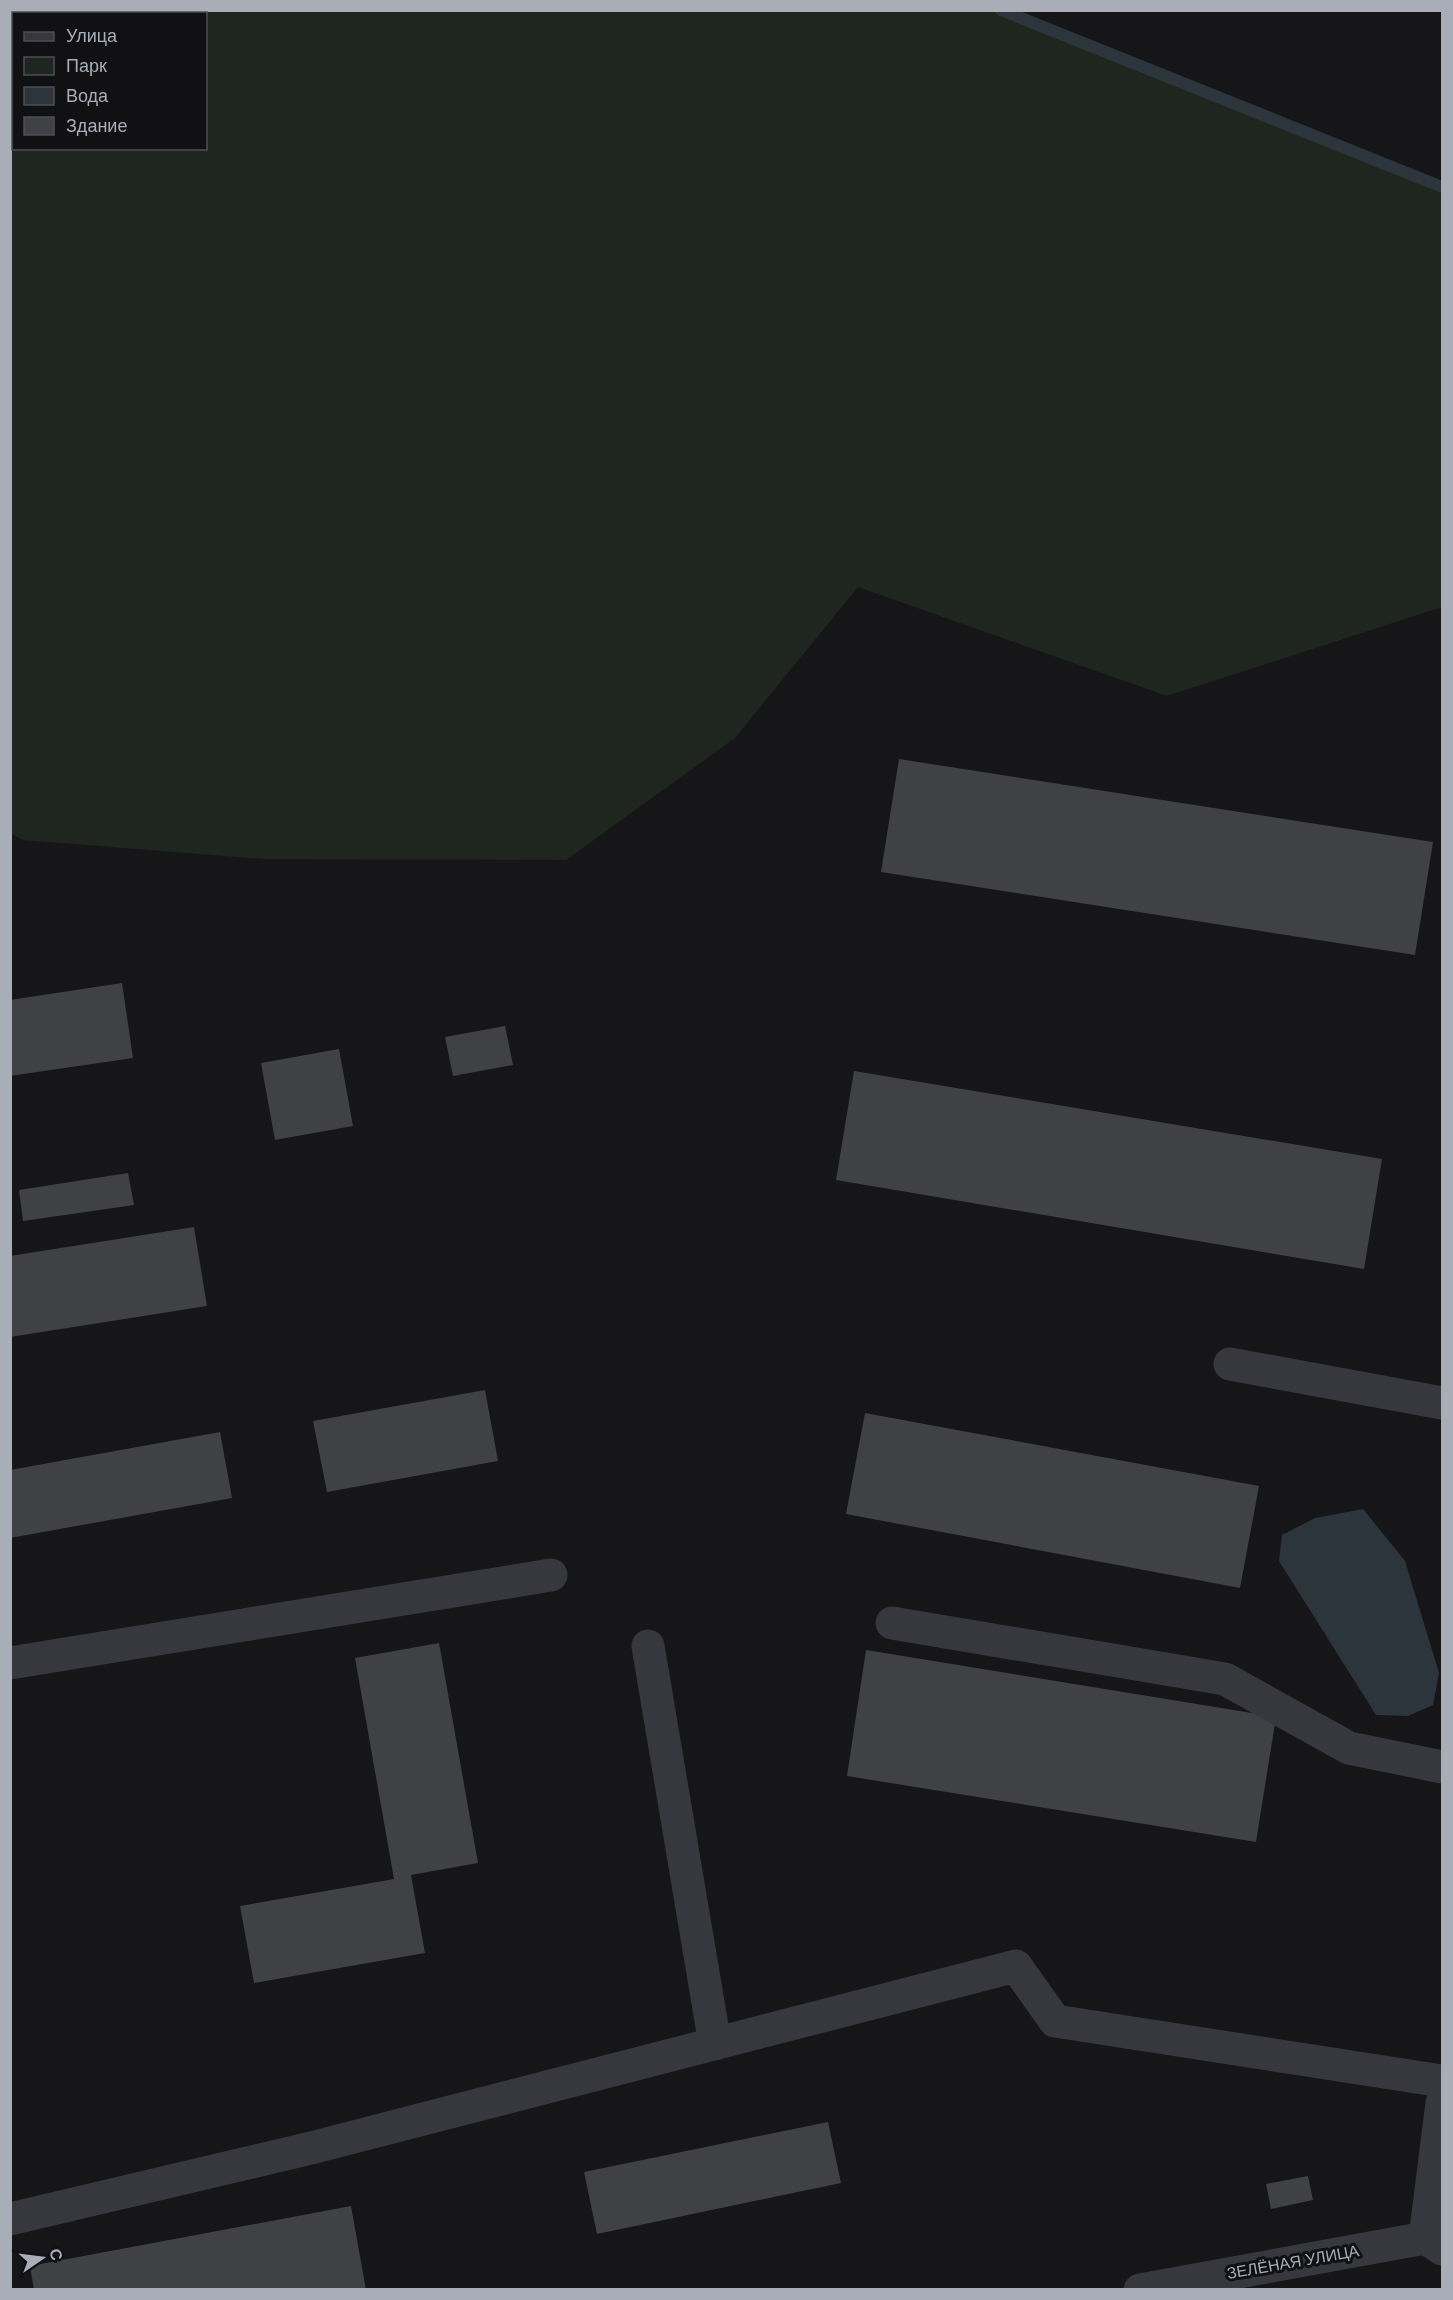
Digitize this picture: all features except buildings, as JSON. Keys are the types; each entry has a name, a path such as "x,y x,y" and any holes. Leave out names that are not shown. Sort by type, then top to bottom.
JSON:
{"street":[{"path":"1230,1364 1443,1403"},
{"path":"10,1663 550,1575"},
{"path":"892,1623 1225,1679 1349,1748 1443,1767"},
{"path":"648,1646 715,2044"},
{"path":"10,2219 311,2148 1016,1966 1055,2021 1443,2081"},
{"path":"1434,2243 1443,2103"},
{"name":"ЗЕЛЁНАЯ УЛИЦА","path":"1140,2289 1434,2243"}],"green space":[{"path":"11,10 996,11 1442,191 1442,607 1167,696 858,587 735,738 566,860 263,859 23,840 10,833"}],"water":[{"path":"1363,1509 1405,1561 1439,1673 1433,1705 1408,1716 1376,1715 1279,1561 1282,1535 1315,1518"}],"waterway":[{"path":"1001,10 1442,187"}]}
